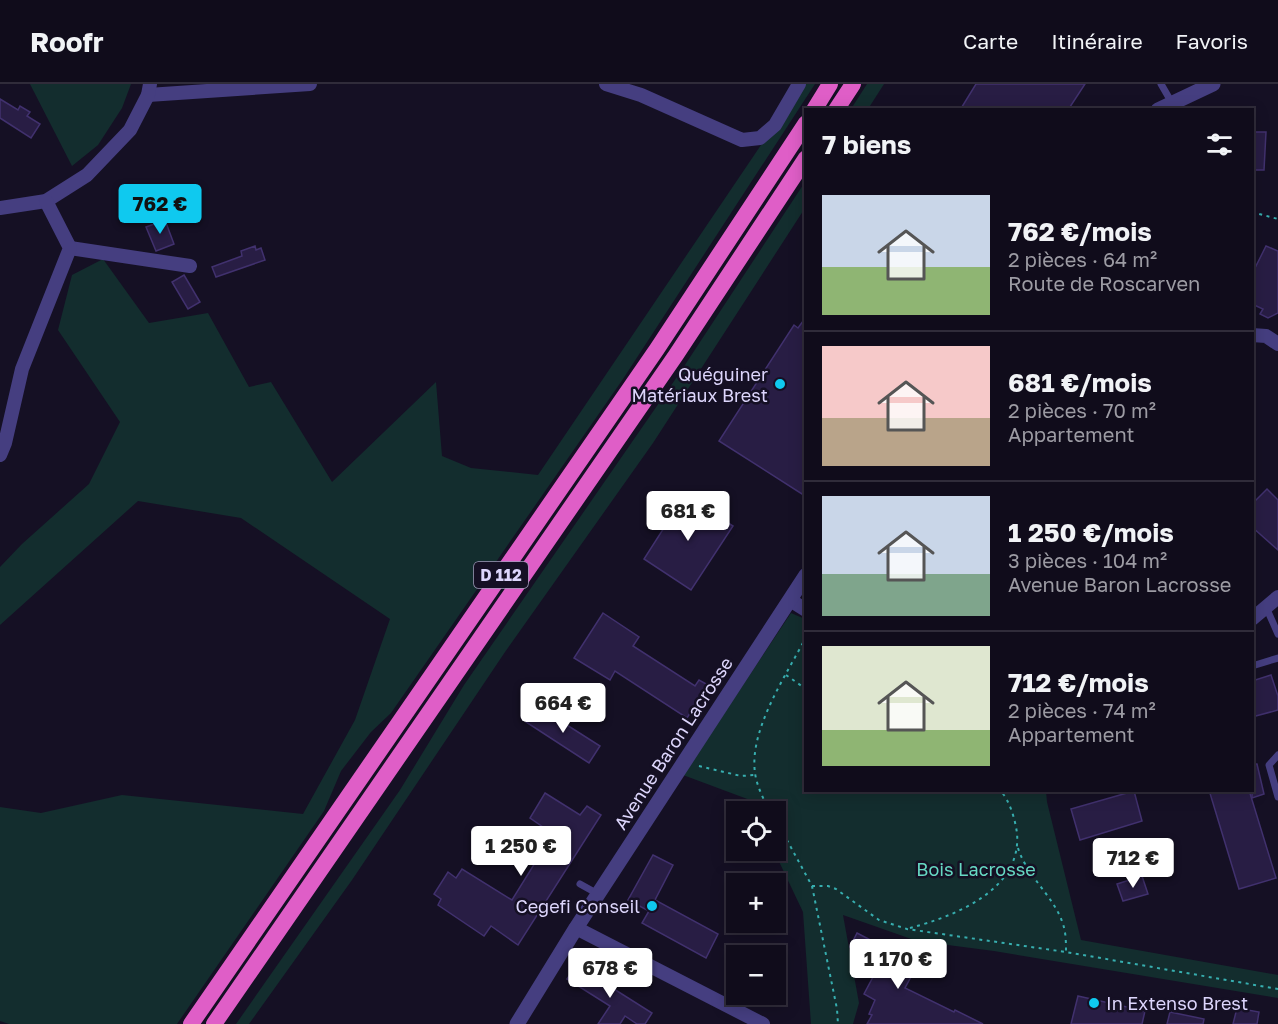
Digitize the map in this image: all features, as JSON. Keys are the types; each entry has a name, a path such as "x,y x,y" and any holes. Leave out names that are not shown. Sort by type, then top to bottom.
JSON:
{"highway":[{"path":"815,108 830,84"},
{"path":"837,108 853,84"},
{"name":"D 112","path":"191,1024 651,359 804,126"},
{"name":"D 112","path":"214,1024 676,355 804,161"}],"street":[{"path":"0,208 46,201 87,175 130,130 149,89 310,84"},
{"path":"606,84 641,94 741,140 760,138 775,124 799,84"},
{"path":"1165,106 1213,84"},
{"path":"0,455 5,443 22,369 70,248 46,201"},
{"path":"70,248 190,266"},
{"path":"1254,335 1266,336 1278,344"},
{"name":"Avenue Baron Lacrosse","path":"517,1024 576,928 804,578"},
{"path":"1254,617 1278,597"},
{"path":"790,600 804,609"},
{"path":"576,928 763,1024"}],"lane":[{"path":"1161,84 1165,106"},
{"path":"1266,607 1278,634"},
{"path":"1254,665 1278,658"},
{"path":"1278,754 1269,765 1278,797"},
{"path":"580,884 598,894"}],"path":[{"path":"1254,213 1278,219"},
{"path":"764,801 755,775 757,738 762,721 804,641"},
{"path":"786,675 804,687"},
{"path":"685,760 741,776 755,775"},
{"path":"1002,792 1016,821 1022,861 1063,924 1066,952"},
{"path":"786,838 812,886 838,1024"},
{"path":"907,929 942,920 993,888 1008,872 1018,845"},
{"path":"812,886 828,886 836,889 879,920 907,929 1066,952 1278,989"}],"green space":[{"path":"30,84 131,84 122,108 98,145 72,166"},
{"path":"805,84 815,84 623,379 391,713 371,732 341,771 324,811 177,1024 9,1024 0,1021 0,807 41,813 122,795 303,814 355,720 390,619 241,518 138,501 0,625 0,567 22,544 89,484 120,422 58,330 72,275 103,259 149,323 208,313 249,387 271,382 332,482 436,382 442,456 471,468 538,475 761,145 788,113"},
{"path":"867,84 884,84 869,108 852,108"},
{"path":"804,184 804,210 653,443 505,652 352,880 249,1024 236,1024 400,790 464,685 679,374"},
{"name":"Bois Lacrosse","path":"791,613 804,619 804,792 1046,792 1081,940 1278,975 1278,998 994,951 917,941 843,915 859,1003 853,1024 811,1024 803,912 779,861 786,861 786,801 750,800 683,775"}],"building":[{"path":"976,84 1085,84 1069,108 961,108"},
{"path":"0,99 18,110 20,106 30,112 27,116 40,124 31,138 0,118"},
{"path":"1254,132 1266,132 1264,170 1254,170"},
{"path":"165,220 174,244 156,251 146,227"},
{"path":"255,246 256,250 261,248 265,260 216,277 212,267 242,256 241,251"},
{"path":"1266,246 1278,251 1278,313 1268,318 1260,314 1263,309 1254,305 1254,270"},
{"path":"184,275 200,302 188,309 172,282"},
{"name":"Quéguiner Matériaux Brest","path":"804,320 804,492 802,494 719,441 794,325 798,328"},
{"path":"1267,489 1278,500 1278,550 1254,529 1254,502"},
{"path":"685,495 733,526 691,590 644,559"},
{"path":"603,613 639,637 633,646 695,686 699,680 708,685 687,718 615,671 610,680 574,658"},
{"path":"1271,675 1278,696 1278,710 1254,716 1254,680"},
{"path":"537,706 600,746 589,763 526,722"},
{"path":"1254,764 1257,764 1264,794 1252,798"},
{"path":"1134,792 1142,821 1080,840 1071,809"},
{"path":"1210,792 1250,792 1276,878 1239,889"},
{"path":"545,793 580,815 587,806 601,815 518,945 491,926 484,936 438,905 441,899 434,894 448,872 456,878 462,869 512,900 553,834 530,818"},
{"name":"Cegefi Conseil","path":"653,855 673,865 655,900 718,934 706,958 642,923 649,911 628,900"},
{"path":"1142,876 1148,894 1123,901 1117,884"},
{"path":"857,933 901,956 905,950 916,956 907,973 912,975 905,988 983,1024 867,1024 872,1015 869,1014 875,1000 864,994 874,975 855,965 862,953 850,947"},
{"path":"576,965 652,1013 645,1024 637,1024 625,1016 620,1024 598,1024 610,1006 567,979"},
{"name":"In Extenso Brest","path":"1078,996 1145,1011 1142,1024 1071,1024"},
{"path":"1237,1008 1259,1012 1257,1024 1233,1024"},
{"path":"1170,1012 1204,1019 1203,1024 1167,1024"}],"place":[{"name":"Quéguiner Matériaux Brest","path":"780,384"},
{"name":"Cegefi Conseil","path":"652,906"},
{"name":"In Extenso Brest","path":"1094,1003"}]}
